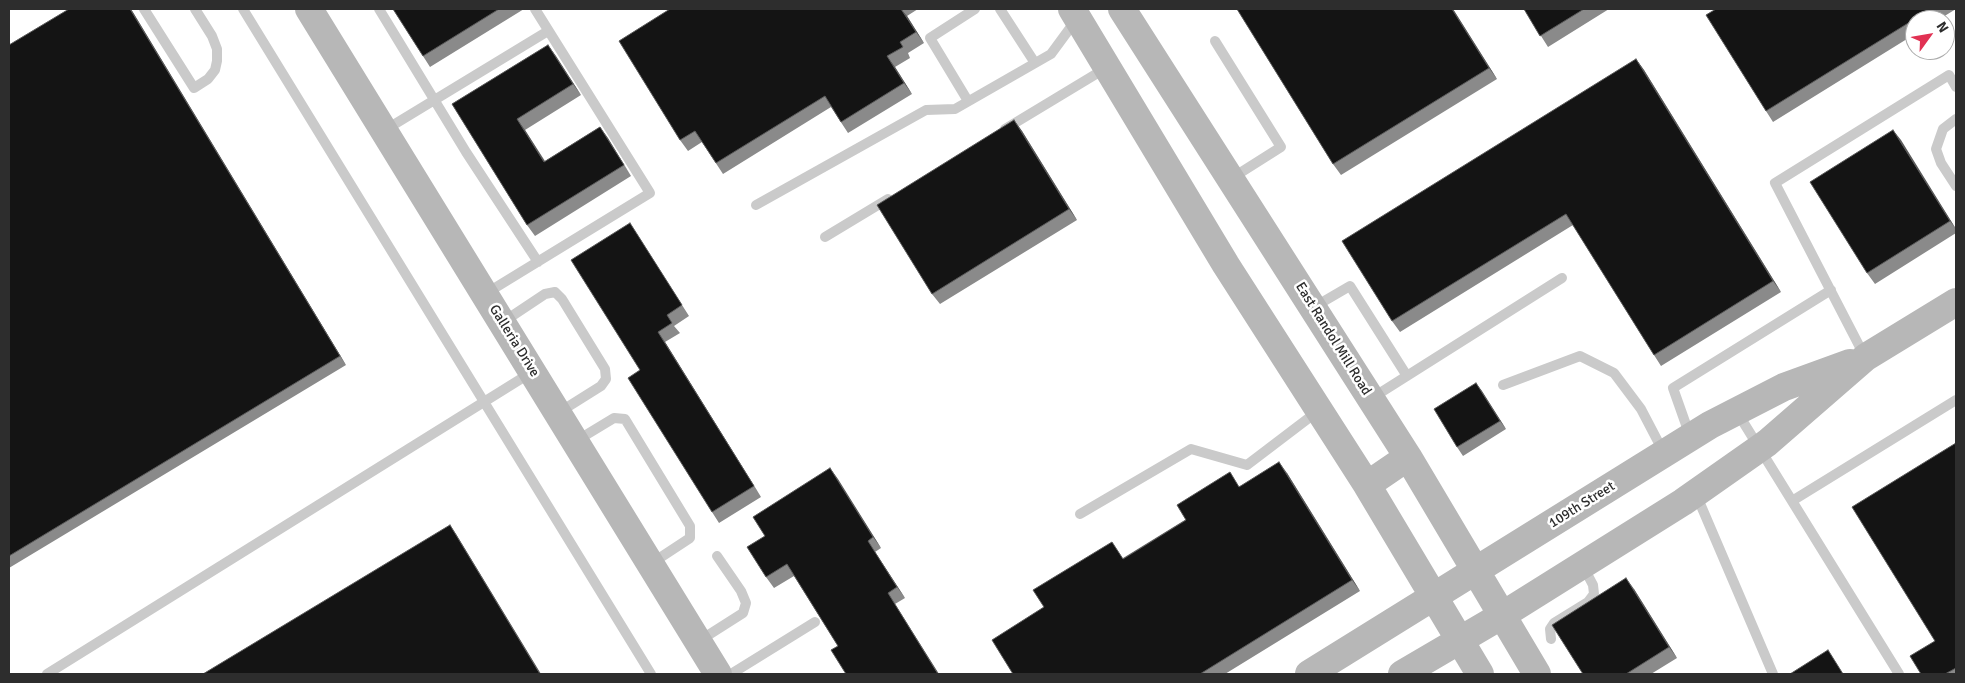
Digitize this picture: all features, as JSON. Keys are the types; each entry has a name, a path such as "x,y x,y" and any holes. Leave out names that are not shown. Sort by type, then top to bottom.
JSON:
{"street":[{"name":"Galleria Drive","path":"309,9 718,674"},
{"name":"East Randol Mill Road","path":"1122,9 1408,457 1537,674"},
{"path":"1075,13 1226,265 1367,485 1480,674"},
{"name":"109th Street","path":"1402,674 1502,616 1696,493 1759,448 1866,358 1956,302"},
{"name":"109th Street","path":"1309,674 1690,438 1784,387 1866,358"},
{"path":"1367,485 1408,457"}],"lane":[{"path":"144,9 194,88 208,79 215,70 217,61 217,49 212,36 195,9"},
{"path":"243,9 651,674"},
{"path":"379,9 466,152 538,262"},
{"path":"485,294 650,193 535,9"},
{"path":"968,101 930,38 975,9"},
{"path":"1000,9 1035,63"},
{"path":"756,205 926,110 955,109 1051,54 1075,13"},
{"path":"384,130 548,30"},
{"path":"1215,41 1280,147 1231,178"},
{"path":"996,134 1107,67"},
{"path":"1866,358 1775,183 1952,72 1956,87"},
{"path":"1956,119 1943,129 1936,149 1941,162 1956,186"},
{"path":"826,237 894,196"},
{"path":"1371,399 1562,278"},
{"path":"1313,308 1350,286 1407,376"},
{"path":"1690,438 1673,388 1831,290"},
{"path":"502,323 545,294 555,292 562,299 605,369 606,379 601,386 558,413"},
{"path":"1503,385 1580,356 1614,373 1641,409 1664,454"},
{"path":"47,674 532,372"},
{"path":"1792,502 1956,400"},
{"path":"1080,514 1191,449 1247,465 1318,410"},
{"path":"1737,412 1899,674"},
{"path":"576,442 614,418 625,419 690,526 690,538 650,564"},
{"path":"1696,493 1773,674"},
{"path":"698,641 743,613 746,604 742,591 717,556"},
{"path":"1551,639 1550,629 1554,624 1588,602 1594,594 1593,585 1582,565"},
{"path":"731,674 815,622"}],"building":[{"path":"69,9 130,9 340,356 9,556 9,45"},
{"path":"393,9 499,9 423,56"},
{"path":"670,9 901,9 916,32 900,42 903,47 887,56 904,83 841,122 825,96 716,163 695,131 680,140 619,41"},
{"path":"1237,9 1452,9 1489,68 1333,164"},
{"path":"1524,9 1584,9 1540,36"},
{"path":"1716,9 1931,9 1905,10 1905,25 1766,111 1706,15"},
{"path":"548,45 573,84 517,119 544,162 600,127 624,165 527,225 452,104"},
{"path":"1636,59 1773,281 1654,355 1566,214 1392,321 1342,241"},
{"path":"1014,120 1069,209 932,294 877,205"},
{"path":"1893,130 1950,221 1867,273 1810,182"},
{"path":"630,223 682,305 667,315 672,323 658,332 754,486 712,512 628,378 640,370 571,260"},
{"path":"1476,383 1500,421 1457,447 1434,409"},
{"path":"1956,443 1956,668 1945,674 1921,674 1910,656 1935,641 1852,507"},
{"path":"1279,462 1352,580 1200,674 1013,674 992,640 1044,607 1033,590 1112,542 1123,559 1186,520 1177,505 1230,472 1239,487"},
{"path":"830,468 873,537 868,541 897,587 888,593 938,674 846,674 831,650 838,646 787,564 766,577 747,547 765,536 753,517"},
{"path":"450,525 540,674 203,674"},
{"path":"1626,578 1669,647 1626,674 1583,674 1552,625"},
{"path":"1828,650 1843,674 1790,674"}]}
